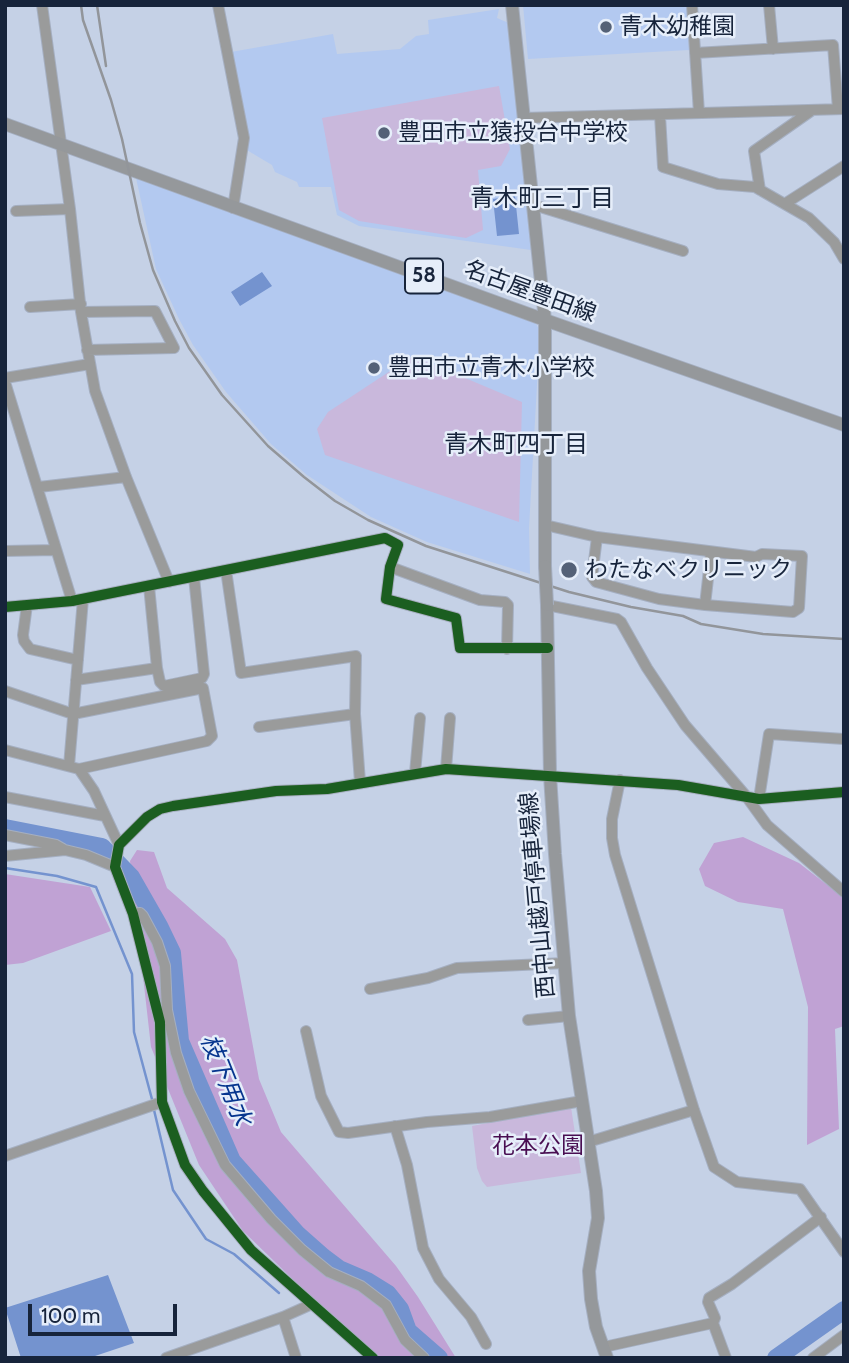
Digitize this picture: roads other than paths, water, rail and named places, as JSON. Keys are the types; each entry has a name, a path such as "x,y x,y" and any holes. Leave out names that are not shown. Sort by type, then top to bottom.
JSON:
{"main road":[{"name":"西中山越戸停車場線","path":"512,5 545,320 545,566 550,775 569,1016 593,1164 598,1217 589,1271 591,1299 596,1327 605,1352"},
{"name":"名古屋豊田線","path":"5,124 545,320 844,425"}],"street":[{"path":"41,5 81,308 95,391 126,477 169,582"},
{"path":"218,5 244,138 233,208"},
{"path":"692,5 699,113"},
{"path":"769,5 773,49"},
{"path":"524,118 841,109 833,45 695,53"},
{"path":"761,190 754,151 811,111"},
{"path":"660,115 663,167 718,184 755,187 761,190 839,238 844,259"},
{"path":"786,203 844,166"},
{"path":"534,205 683,251"},
{"path":"16,211 70,209"},
{"path":"30,307 155,312 174,348 87,350"},
{"path":"90,364 5,380 39,487 55,550 78,600 78,660 73,714 74,767 94,791 119,845"},
{"path":"39,487 126,477"},
{"path":"545,525 597,537 711,552 756,557 802,556 799,608 793,612 705,605 659,599 596,582 592,577 597,537"},
{"path":"5,607 78,600 385,538 398,545 390,567 386,598 456,618 460,648 548,648"},
{"path":"5,551 55,550"},
{"path":"705,605 711,552"},
{"path":"390,567 480,600 505,602 508,605 507,649"},
{"path":"226,570 241,673 356,656 355,714 360,782"},
{"path":"149,586 160,682 164,685 202,678 204,674 194,577"},
{"path":"26,605 23,635 30,649 78,660"},
{"path":"547,605 621,622 675,712 772,830 844,892"},
{"path":"76,680 157,668"},
{"path":"5,691 73,714 203,688 212,736 207,741 74,767 5,750"},
{"path":"259,727 355,714"},
{"path":"415,773 421,718"},
{"path":"446,769 450,718"},
{"path":"759,799 769,734 844,739"},
{"path":"373,1358 251,1250 185,1165 162,1102 160,1022 134,914 115,867 119,845 137,825 160,809 241,796 327,789 446,769 678,785 759,799 844,792"},
{"path":"620,780 612,819 615,855 714,1167 737,1182 800,1189 844,1252"},
{"path":"5,797 105,816"},
{"path":"5,835 56,845 115,867"},
{"path":"5,856 65,850"},
{"path":"134,914 140,913 143,916 158,942 165,966 167,1010 176,1053 189,1091 225,1165 271,1219 302,1250 329,1272 361,1286 386,1305 405,1340 424,1358"},
{"path":"370,989 428,978 457,968 565,963"},
{"path":"528,1020 569,1016"},
{"path":"306,1031 321,1096 340,1132 490,1117 582,1101"},
{"path":"5,1156 162,1102"},
{"path":"588,1142 694,1110"},
{"path":"395,1126 407,1165 424,1248 439,1279 471,1317 486,1344"},
{"path":"726,1358 713,1323 715,1318 708,1302 709,1298 732,1284 821,1217"},
{"path":"166,1358 283,1317 312,1304"},
{"path":"283,1317 296,1358"},
{"path":"605,1352 713,1323"},
{"path":"813,1358 844,1335"}],"waterway":[{"name":"枝下用水","path":"5,828 102,847 131,877 172,953 180,1041 232,1161 297,1234 323,1257 339,1269 388,1294 400,1309 408,1331 439,1358"},
{"path":"5,868 57,876 96,887 132,974 134,1032 153,1103"},
{"path":"154,1110 173,1190 206,1239 234,1254 279,1293"},
{"name":"枝下用水","path":"776,1358 844,1310"}],"railway":[{"path":"81,5 83,20 122,139 153,270 175,321 189,348 222,395 268,446 304,477 335,501 368,520 426,546 569,592 683,616 701,624 763,634 844,639"},
{"path":"97,5 106,66"}],"place":[{"name":"青木幼稚園","path":"606,27"},
{"name":"豊田市立猿投台中学校","path":"384,133"},
{"name":"豊田市立青木小学校","path":"374,368"},
{"name":"わたなべクリニック","path":"569,570"}],"district":[{"name":"青木町三丁目","path":"542,199"},
{"name":"青木町四丁目","path":"516,445"}],"park label":[{"name":"花本公園","path":"538,1146"}]}
